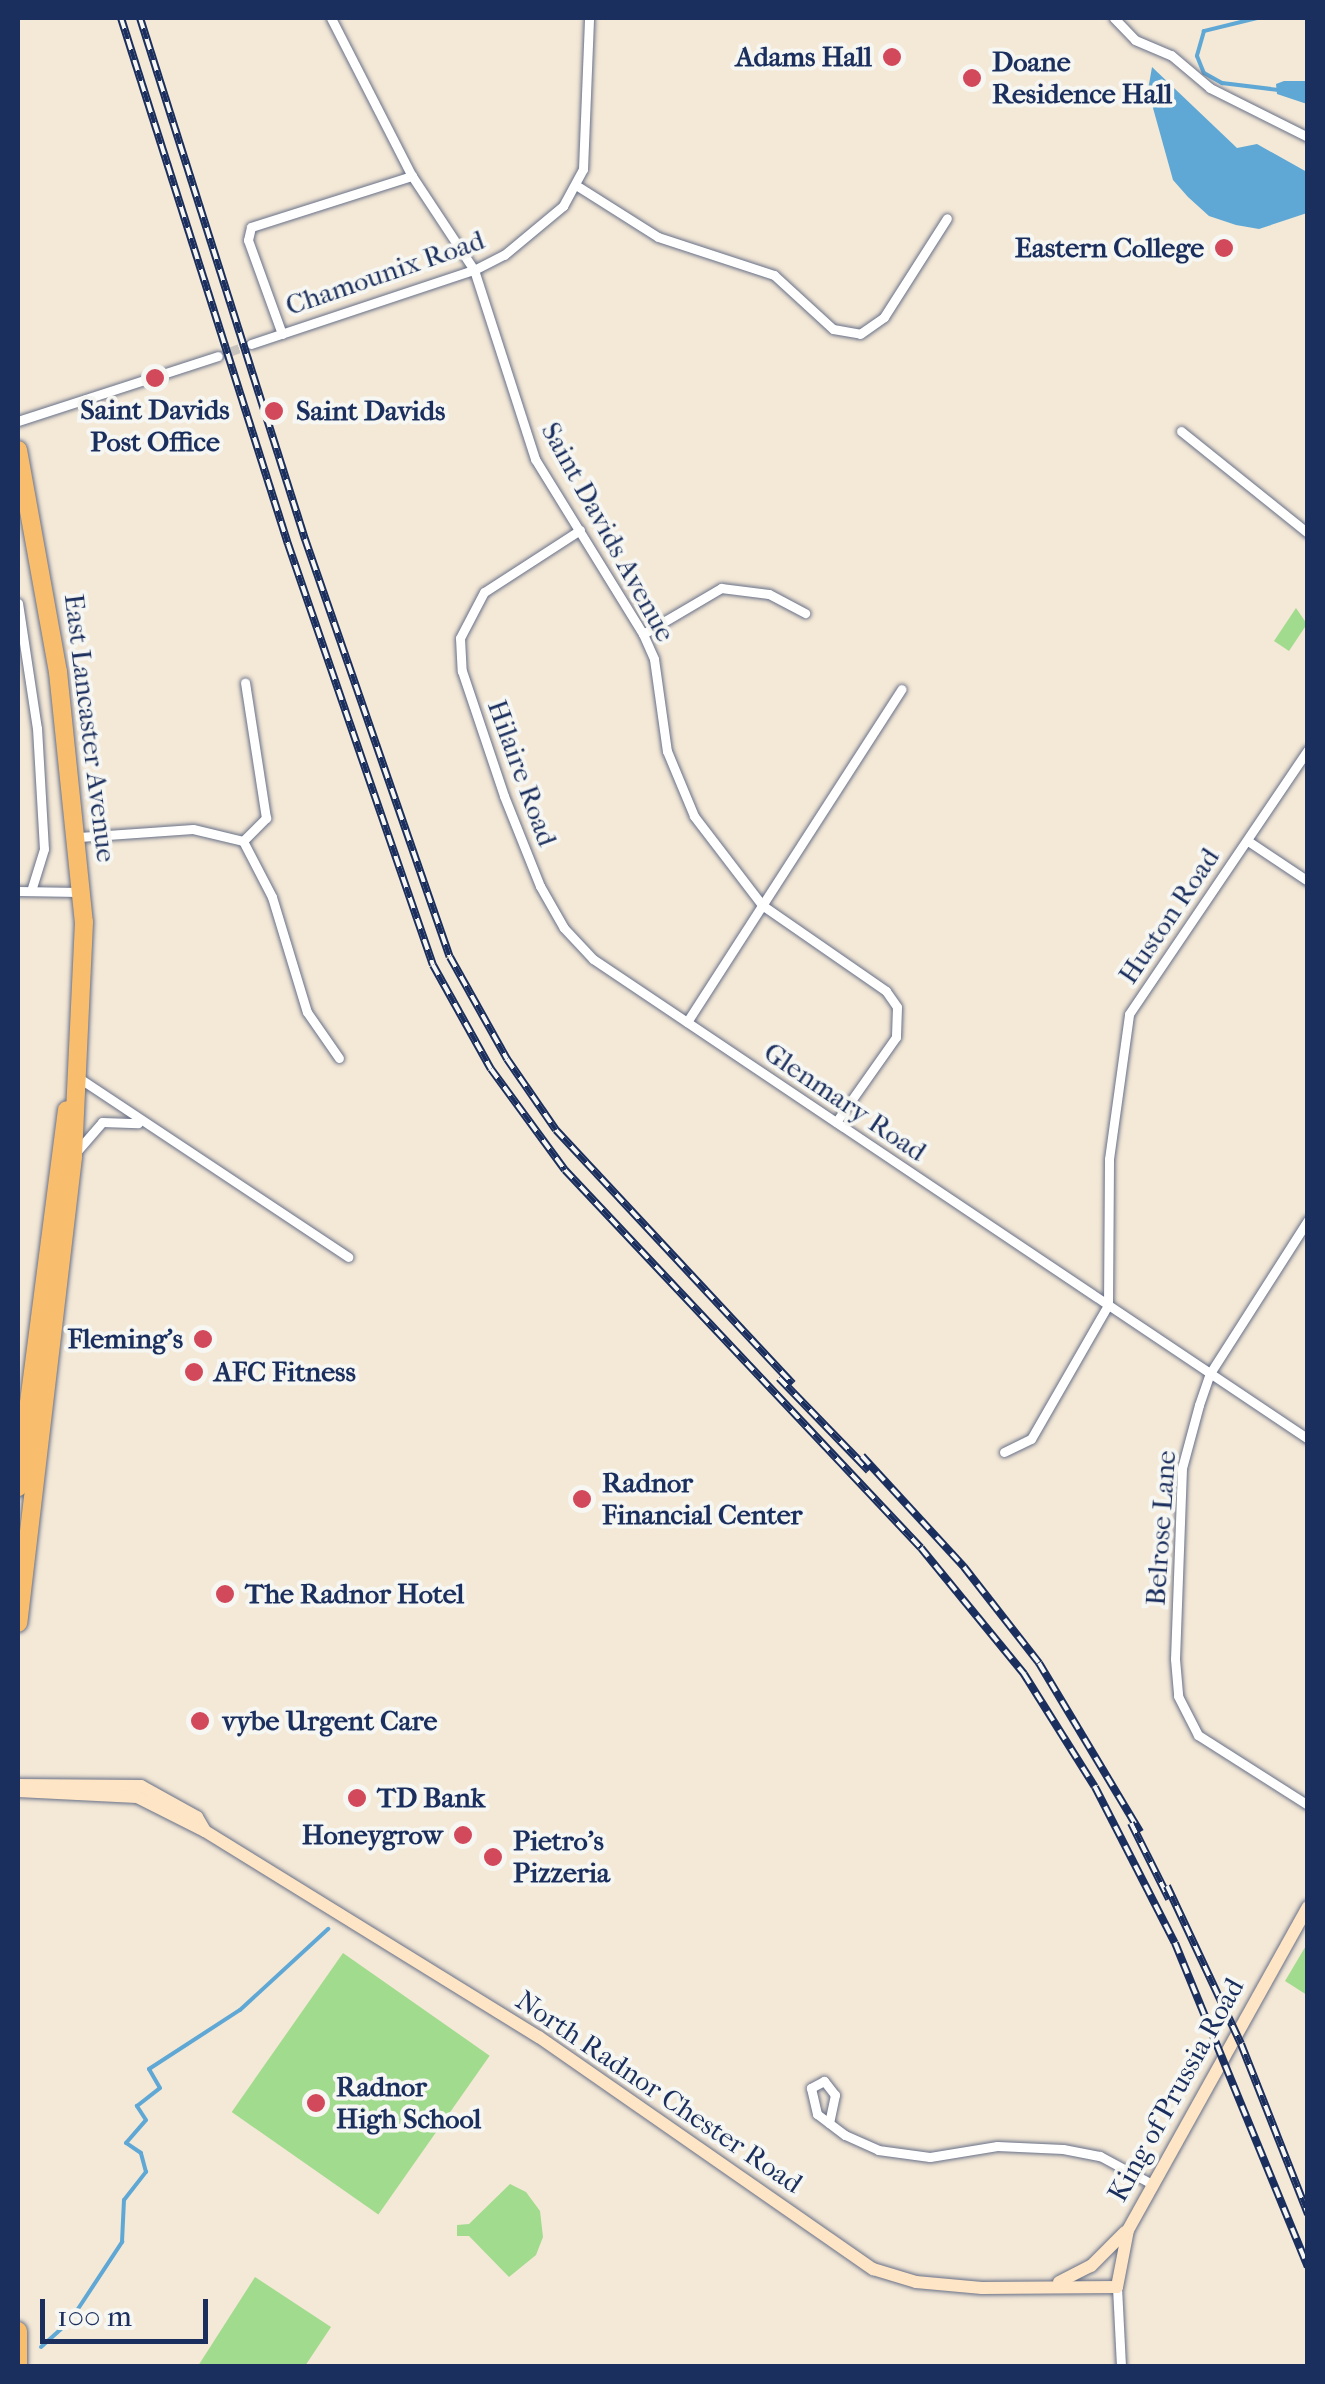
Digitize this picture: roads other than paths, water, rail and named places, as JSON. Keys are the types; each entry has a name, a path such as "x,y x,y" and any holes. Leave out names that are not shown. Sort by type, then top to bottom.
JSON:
{"highway":[{"name":"East Lancaster Avenue","path":"18,450 47,602 83,892 74,1158 18,1623"},
{"name":"East Lancaster Avenue","path":"18,1487 56,1156 74,1075"},
{"path":"18,2331 18,2366"}],"main road":[{"name":"North Radnor Chester Road","path":"18,1788 141,1786 197,1818 205,1831 539,2037 872,2268 916,2282 1117,2288"},
{"name":"King of Prussia Road","path":"1117,2288 1128,2230 1308,1907"},
{"path":"1047,2286 1081,2273 1128,2230"}],"street":[{"name":"Saint Davids Avenue","path":"332,18 412,176 474,270 534,459 644,634 675,779 762,905"},
{"path":"589,18 586,148 579,187 658,237 774,274 833,330 860,334 884,316 947,218"},
{"path":"1114,18 1135,40 1171,55 1210,88 1308,137"},
{"path":"282,334 248,240 251,227 412,176"},
{"name":"Chamounix Road","path":"251,344 474,270 504,255 579,187"},
{"path":"18,421 218,356"},
{"path":"1181,431 1308,533"},
{"name":"Hilaire Road","path":"580,530 484,592 460,638 462,671 540,886 564,928 594,959 687,1022"},
{"path":"644,634 721,588 769,594 805,613"},
{"path":"18,602 37,728 44,849 31,891"},
{"path":"243,841 266,818 246,684"},
{"path":"687,1022 902,689"},
{"name":"Huston Road","path":"1108,1305 1109,1159 1129,1014 1308,750"},
{"path":"79,837 194,830 243,841 272,897 307,1012 339,1058"},
{"path":"1248,841 1308,881"},
{"path":"18,891 83,892"},
{"path":"762,905 886,991 897,1007 896,1037 836,1122"},
{"name":"Glenmary Road","path":"687,1022 1308,1440"},
{"path":"74,1075 141,1124 348,1257"},
{"path":"74,1158 102,1122 141,1124"},
{"name":"Belrose Lane","path":"1308,1220 1210,1372 1182,1468 1178,1696 1208,1744 1308,1805"},
{"path":"1004,1452 1030,1438 1108,1305"},
{"path":"829,2123 893,2154 1063,2149 1100,2156 1152,2184"},
{"name":"King of Prussia Road","path":"1117,2288 1121,2366"}],"water":[{"path":"1152,67 1237,148 1257,144 1307,172 1307,213 1259,229 1209,216 1188,197 1173,180 1148,90"},
{"path":"1307,81 1307,104 1277,94 1276,84"}],"waterway":[{"path":"1257,18 1204,31 1197,56 1204,73 1222,83 1279,90"},
{"path":"41,2347 70,2321 122,2242 124,2200 146,2172 141,2153 126,2143 146,2120 137,2106 160,2088 149,2069 240,2010 328,1929"}],"tunnel":[{"path":"218,356 251,344"}],"railway":[{"path":"121,18 288,544 433,965 491,1069 565,1170 921,1548 1024,1674 1095,1787 1175,1943 1308,2267"},
{"path":"140,18 305,539 450,957 507,1059 556,1130 793,1384"},
{"path":"779,1378 869,1471"},
{"path":"862,1456 964,1567 1039,1663 1140,1832"},
{"path":"1131,1823 1169,1899"},
{"path":"1167,1886 1241,2044 1308,2214"}],"place":[{"name":"Adams Hall","path":"892,57"},
{"name":"Doane Residence Hall","path":"972,78"},
{"name":"Eastern College","path":"1224,248"},
{"name":"Saint Davids Post Office","path":"155,378"},
{"name":"Saint Davids","path":"274,411"},
{"name":"Fleming's","path":"203,1339"},
{"name":"AFC Fitness","path":"194,1372"},
{"name":"Radnor Financial Center","path":"582,1499"},
{"name":"The Radnor Hotel","path":"225,1594"},
{"name":"vybe Urgent Care","path":"200,1721"},
{"name":"TD Bank","path":"357,1798"},
{"name":"Honeygrow","path":"463,1835"},
{"name":"Pietro's Pizzeria","path":"493,1857"},
{"name":"Radnor High School","path":"316,2103"}]}
